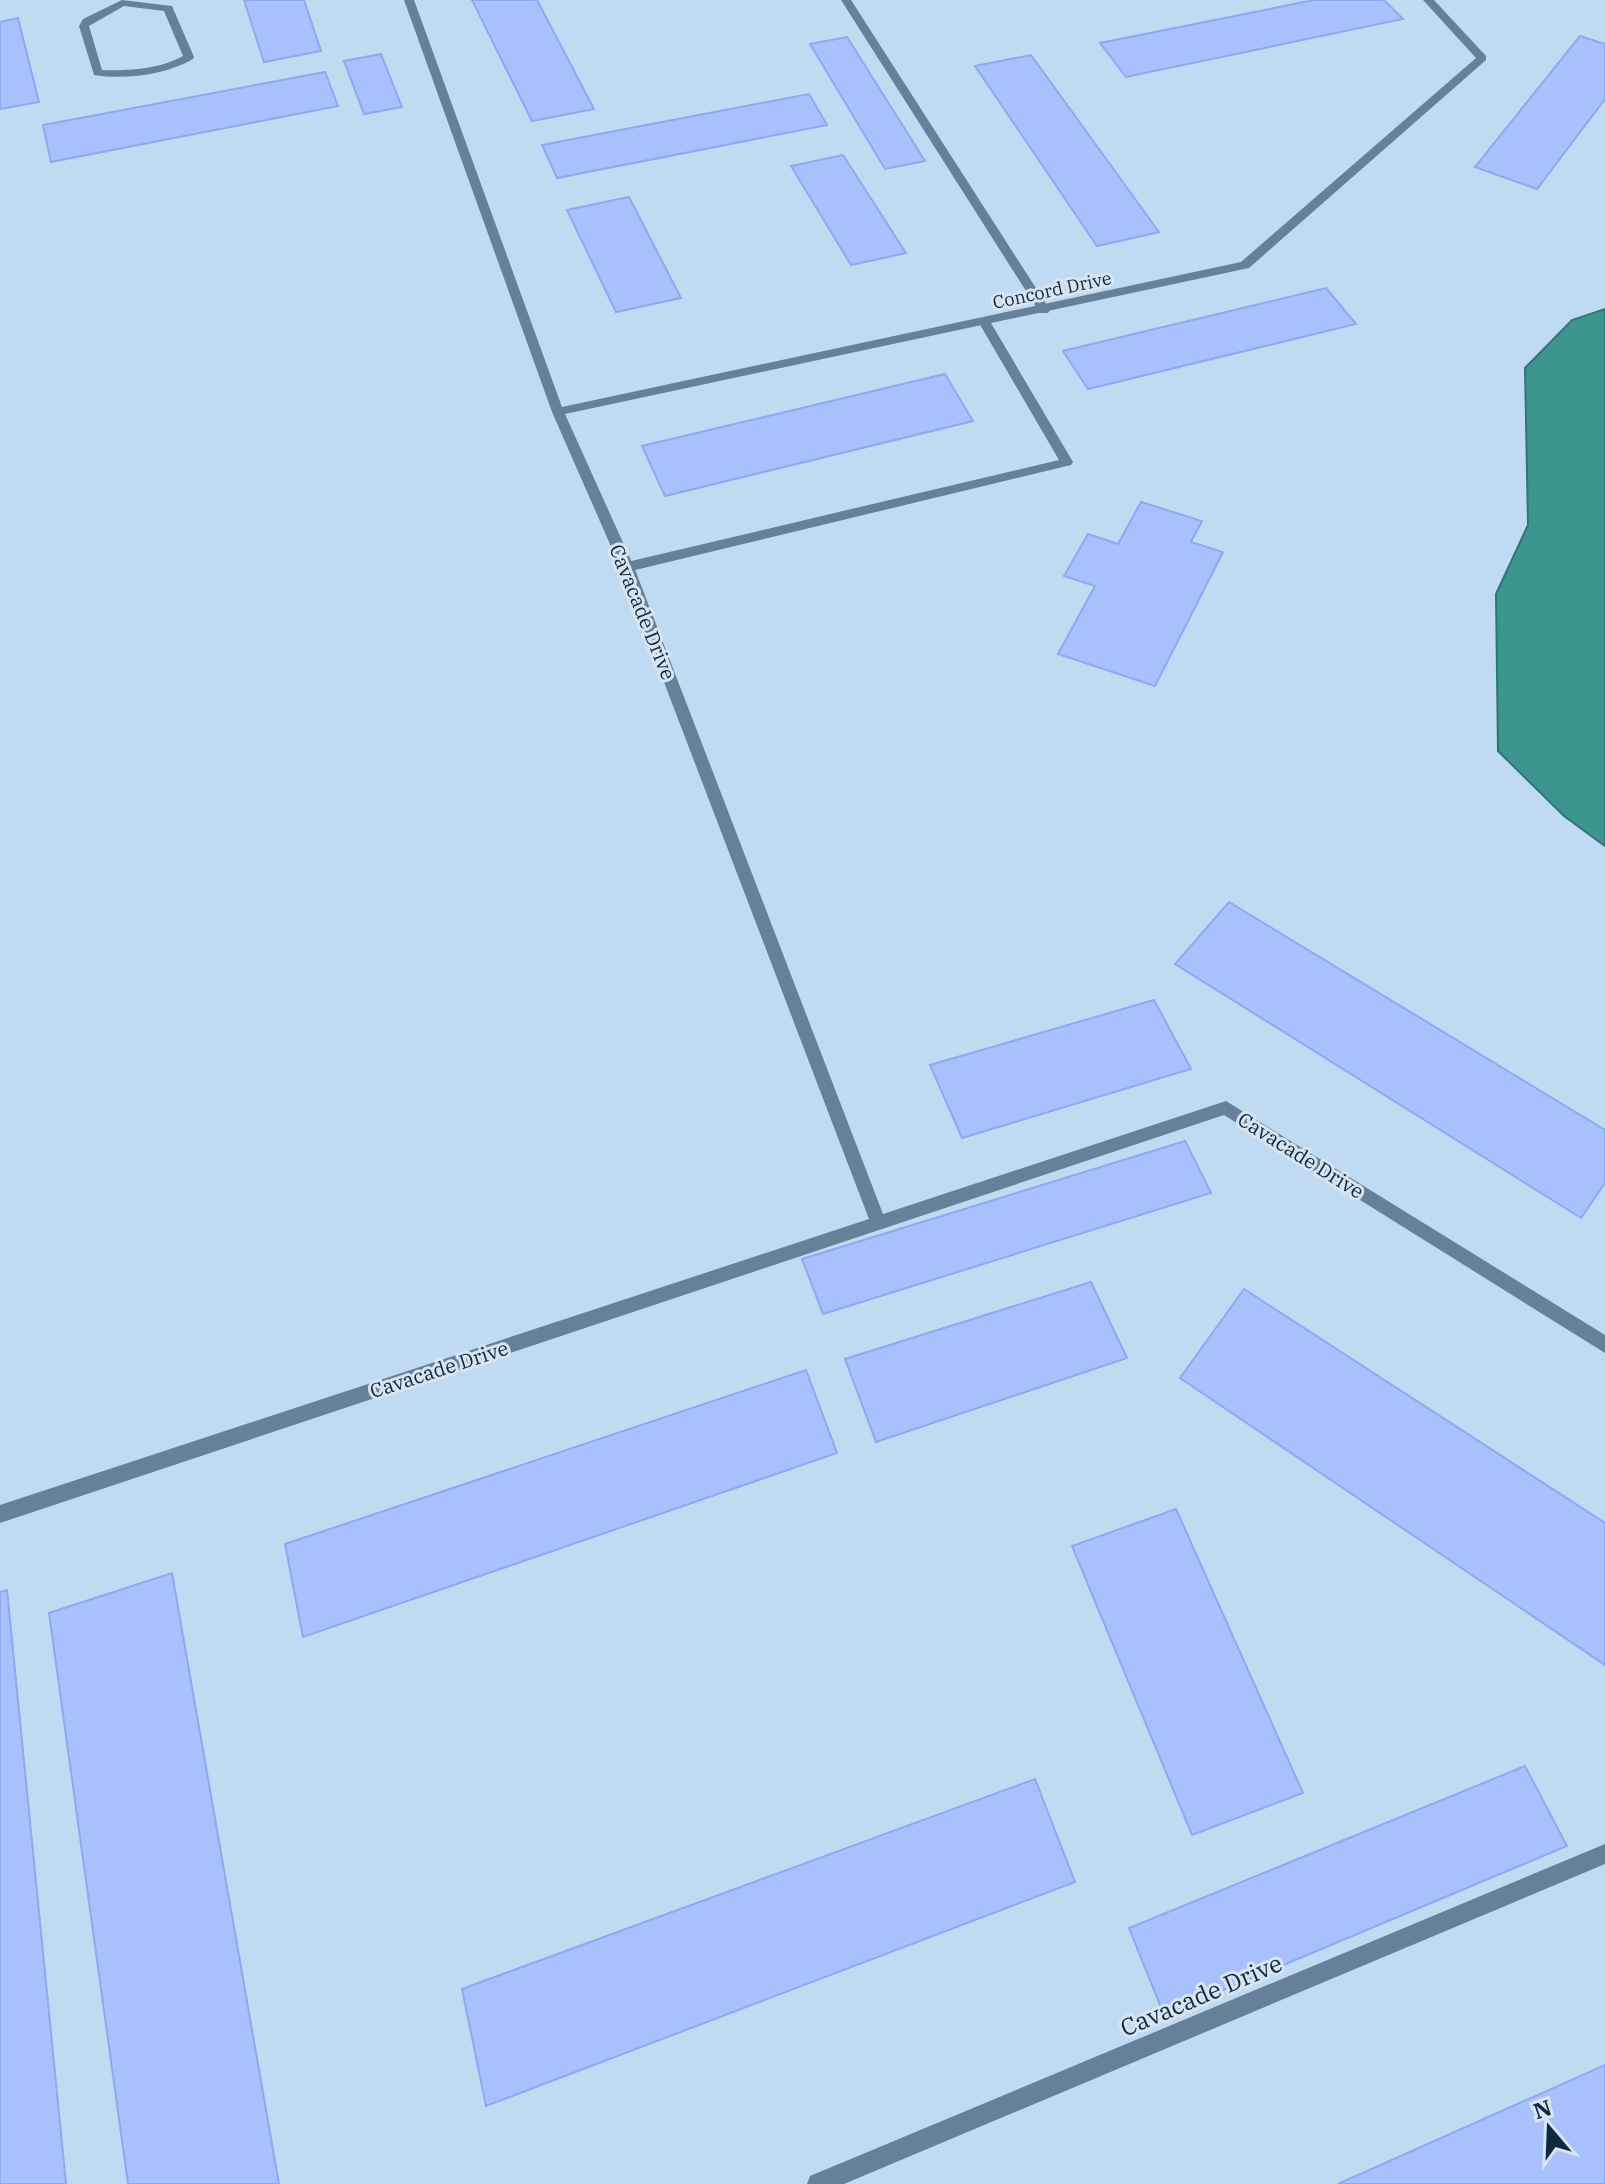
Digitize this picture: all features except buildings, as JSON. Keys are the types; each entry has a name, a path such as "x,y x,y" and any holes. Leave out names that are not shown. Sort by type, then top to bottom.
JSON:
{"street":[{"name":"Cavacade Drive","path":"409,0 558,412 627,567 879,1224"},
{"path":"846,0 1044,310"},
{"name":"Concord Drive","path":"558,412 1245,265 1482,58 1428,0"},
{"path":"122,1 168,8 189,57 176,64 110,75 98,73 84,26 87,21 122,1"},
{"path":"627,567 1067,462 985,323"},
{"name":"Cavacade Drive","path":"0,1514 1226,1108 1605,1345"},
{"name":"Cavacade Drive","path":"818,2184 1605,1854"}],"shaded area":[{"path":"1605,309 1605,846 1564,816 1498,751 1496,594 1528,525 1525,368 1572,320"}]}
